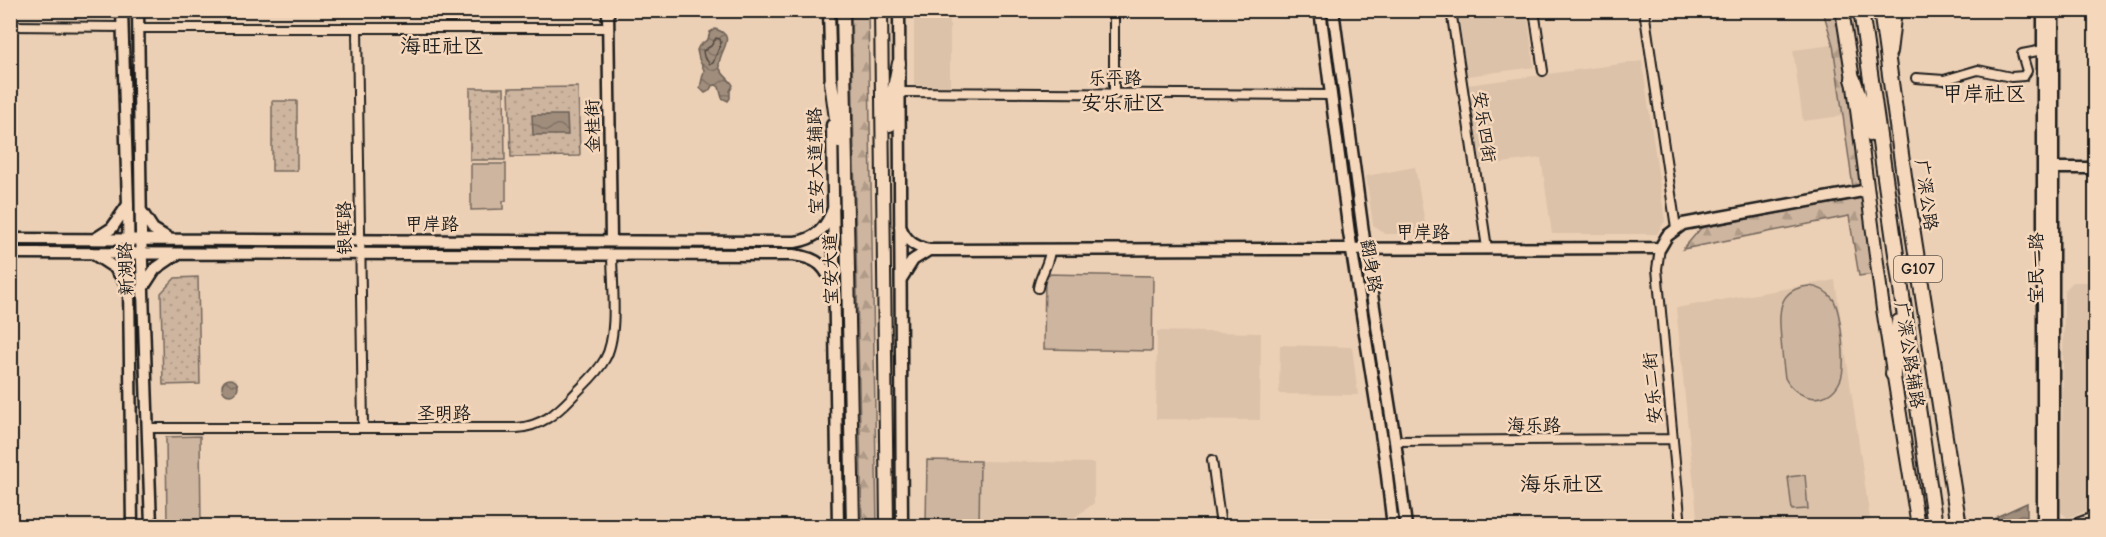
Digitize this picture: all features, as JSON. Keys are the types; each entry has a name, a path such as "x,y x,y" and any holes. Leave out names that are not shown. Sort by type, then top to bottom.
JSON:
{"highway":[{"name":"G107","path":"1861,10 1935,526"},
{"name":"广深公路","path":"1881,10 1959,526"},
{"path":"1853,79 1882,164"},
{"path":"1893,374 1902,302"}],"main road":[{"name":"新湖路","path":"122,10 128,205 132,526"},
{"name":"新湖路","path":"138,10 142,289 151,526"},
{"name":"金桂街","path":"608,10 611,241"},
{"name":"宝安大道辅路","path":"829,10 838,526"},
{"name":"宝安大道","path":"843,10 854,526"},
{"path":"881,10 887,526"},
{"path":"899,10 902,526"},
{"name":"翻身路","path":"1320,10 1351,248 1385,459 1393,526"},
{"name":"翻身路","path":"1333,10 1406,526"},
{"name":"广深公路辅路","path":"1842,10 1893,374 1918,526"},
{"path":"1889,65 1894,10"},
{"name":"宝民一路","path":"2043,10 2048,168 2053,526"},
{"name":"宝民一路","path":"2043,526 2048,168 2053,10"},
{"path":"884,195 892,98 899,63"},
{"path":"831,82 847,196"},
{"path":"126,141 127,146 133,148 137,147 140,141"},
{"path":"2048,168 2096,168"},
{"path":"1660,248 1667,236 1683,224 1868,190"},
{"path":"95,239 112,228 128,205"},
{"name":"甲岸路","path":"10,239 806,240 821,231 830,220 834,206"},
{"path":"141,207 143,216 153,229 166,238 174,239"},
{"path":"900,226 907,239 920,248 929,250"},
{"path":"36,239 41,240 44,246 43,250 38,253"},
{"path":"670,241 676,243 678,247 677,251 671,254"},
{"name":"甲岸路","path":"929,250 1660,248"},
{"path":"900,280 913,260 929,250"},
{"path":"92,252 115,268 129,288"},
{"name":"甲岸路","path":"10,253 805,256 822,265 835,289"},
{"path":"142,289 155,269 180,253"}],"street":[{"path":"1114,10 1114,93"},
{"name":"安乐四街","path":"1451,10 1486,248"},
{"path":"1534,10 1543,71"},
{"path":"1644,10 1676,228"},
{"path":"10,26 123,27"},
{"path":"138,28 608,28"},
{"name":"银晖路","path":"357,28 363,428"},
{"path":"1916,78 1944,80 1978,70 2011,77 2024,76 2027,71 2022,54 2043,50"},
{"name":"乐平路","path":"899,92 1331,95"},
{"name":"安乐二街","path":"1660,248 1657,269 1681,526"},
{"path":"1038,288 1040,276 1050,258 1050,249"},
{"name":"圣明路","path":"149,428 517,428 532,426 551,417 597,370 610,349 613,330 612,254"},
{"name":"海乐路","path":"1395,441 1673,439"},
{"path":"1212,460 1221,526"},
{"path":"2069,526 2096,516"}],"shaded area":[{"path":"914,11 950,11 950,86 914,85"},
{"path":"1458,11 1527,11 1534,67 1467,76"},
{"path":"1833,45 1843,116 1803,121 1793,50"},
{"path":"1642,61 1665,221 1657,234 1552,234 1541,158 1479,166 1467,85"},
{"path":"1415,167 1427,234 1385,234 1373,225 1366,176"},
{"path":"1835,280 1871,526 1698,526 1676,308"},
{"path":"2073,282 2095,282 2096,507 2068,518 2061,512 2064,291"},
{"path":"1157,331 1261,333 1260,420 1156,419"},
{"path":"1280,345 1352,347 1358,395 1279,394"},
{"path":"980,461 1094,463 1094,503 1063,526 979,526"}],"green space":[{"path":"851,11 868,11 877,526 862,526"},
{"path":"1823,11 1836,11 1862,186 1853,187 1833,45"},
{"path":"578,87 580,156 511,157 509,88"},
{"path":"470,88 504,88 505,160 470,160"},
{"path":"272,101 297,101 297,171 272,171"},
{"path":"471,164 506,164 506,201 503,201 503,209 471,210"},
{"path":"1863,197 1874,274 1859,276 1849,216 1683,249 1701,228"},
{"path":"1045,274 1153,276 1152,351 1044,349"},
{"path":"198,277 200,384 163,385 161,293 175,278"},
{"path":"1809,286 1828,294 1836,305 1842,340 1843,364 1840,381 1835,389 1828,395 1812,398 1790,386 1785,378 1780,321 1780,312 1785,298 1798,288"},
{"path":"200,436 201,526 167,526 166,437"},
{"path":"927,460 980,461 979,526 926,526"},
{"path":"1805,475 1808,509 1792,510 1788,477"}],"water":[{"path":"715,29 722,32 727,40 719,66 721,72 733,85 728,101 722,98 719,87 716,85 705,93 700,88 704,70 697,50 708,39 710,32"},
{"path":"532,115 567,115 568,135 533,135"},
{"path":"227,379 233,379 238,387 236,393 227,395 222,390 222,384"},
{"path":"2027,503 2027,526 1989,526 1998,516"}],"district":[{"name":"海旺社区","path":"442,46"},
{"name":"甲岸社区","path":"1984,94"},
{"name":"安乐社区","path":"1123,103"},
{"name":"海乐社区","path":"1562,484"}]}
